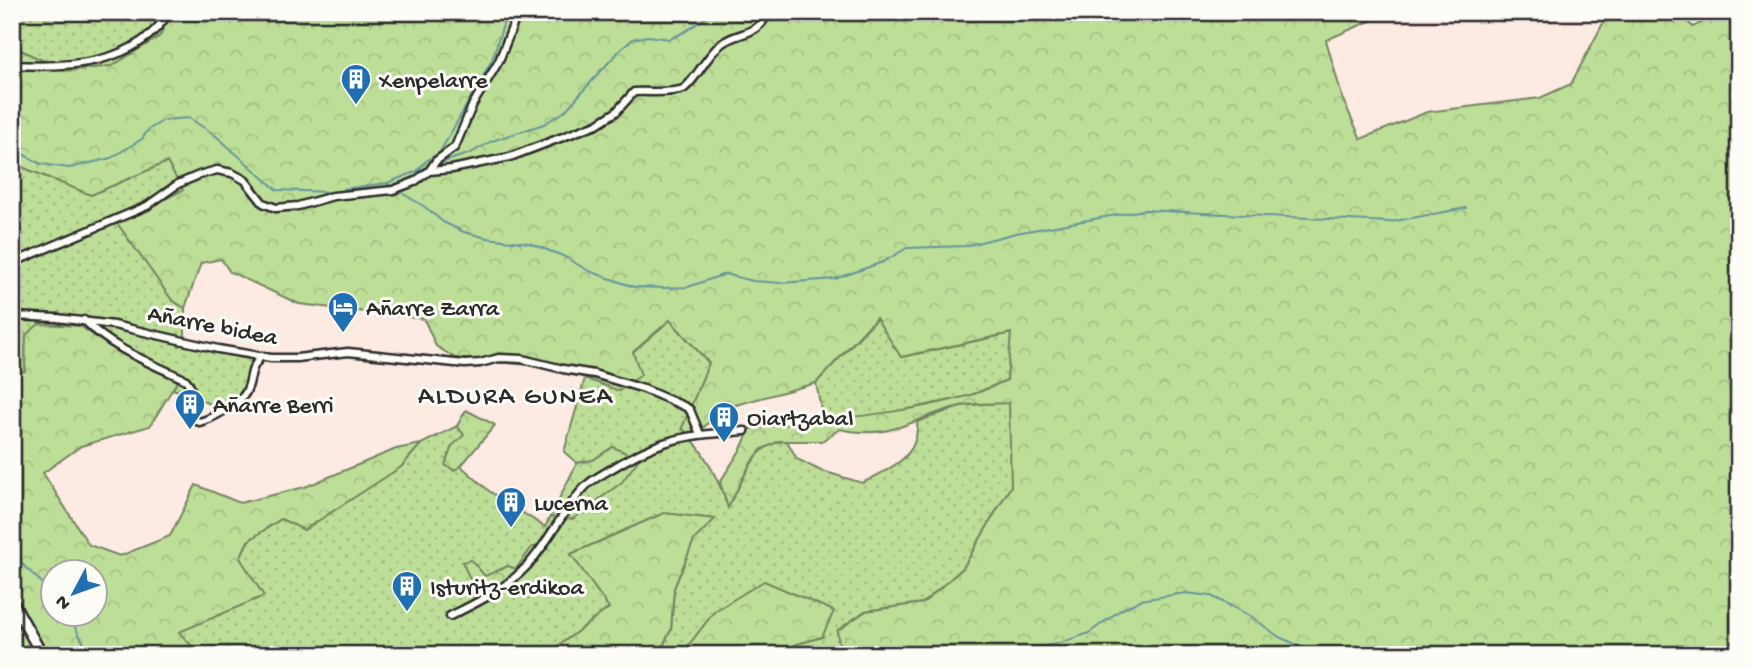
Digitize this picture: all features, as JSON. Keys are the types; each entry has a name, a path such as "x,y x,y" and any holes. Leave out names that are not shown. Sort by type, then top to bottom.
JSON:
{"main road":[{"path":"12,601 42,655"}],"street":[{"path":"12,65 51,67 95,61 138,45 155,33 169,12"},
{"path":"12,263 147,206 178,184 199,174 217,170 246,180 263,203 276,208 298,206 333,196 393,190 414,182 455,147 473,104 499,61 518,12"},
{"path":"429,171 510,157 541,146 597,124 616,112 634,92 681,90 690,84 705,60 723,42 757,29 768,12"},
{"name":"Añarre bidea","path":"12,316 84,320 262,356 298,358 348,352 465,364 499,358 522,359 605,377 644,389 690,410 699,434"},
{"path":"84,320 112,344 186,380 191,385 192,393 188,409 192,418 199,422 235,403 246,393 252,366 262,356"},
{"path":"450,616 500,590 528,566 584,487 658,443 699,434 745,431"}],"green space":[{"path":"12,12 171,12 160,36 112,66 65,71 12,46"},
{"path":"171,12 1391,12 1326,40 1343,100 1361,139 1427,112 1540,98 1571,84 1609,12 1678,12 1693,27 1720,12 1739,12 1739,655 841,655 837,631 866,611 923,603 963,568 1011,486 1009,403 960,406 889,430 859,432 840,429 822,441 779,441 762,449 750,464 728,508 720,482 750,429 940,403 972,395 1007,380 1011,333 901,357 876,318 816,383 721,409 693,439 682,428 709,363 670,320 633,352 641,375 619,391 559,368 455,358 436,346 424,319 299,304 230,272 221,259 201,263 185,308 172,300 117,223 183,190 167,162 91,195 12,163 12,46 65,71 112,66 160,36"},
{"path":"167,162 184,190 118,223 172,300 185,308 185,338 253,354 246,391 225,410 173,389 178,380 110,347 80,326 26,335 25,371 12,375 12,163 91,195"},
{"path":"877,318 902,357 1012,333 1007,380 969,396 883,415 823,419 816,383"},
{"path":"670,320 709,363 682,428 710,465 728,507 750,465 766,448 775,443 787,441 797,459 819,470 862,483 901,461 913,445 917,422 961,406 1010,402 1011,486 963,568 923,603 865,611 837,631 841,655 778,655 797,644 822,637 715,611 681,655 658,655 671,630 674,588 694,539 714,519 664,513 571,554 609,608 546,655 200,655 178,632 263,596 240,558 248,541 281,519 401,467 421,444 457,426 465,435 454,470 461,466 489,491 545,527 550,517 573,518 613,447 593,460 577,463 564,452 585,378 620,391 632,352","holes":["532,548 495,601 471,560 485,577 508,566 516,569"]},
{"path":"39,324 80,326 110,347 178,380 150,426 81,446 43,473 89,545 120,556 170,536 196,485 240,503 305,487 396,449 421,444 401,467 304,530 281,519 248,541 240,558 264,596 179,632 200,655 12,655 12,375 25,371 26,335"},
{"path":"466,410 495,425 461,466 454,470 445,465 452,446 464,435 457,426"},
{"path":"613,447 639,459 622,482 573,519 550,517 577,463 593,460"},
{"path":"664,513 715,519 694,540 674,588 671,630 658,655 546,655 609,608 571,554"},
{"path":"532,547 539,547 533,565 495,601 480,600 462,562 471,560 485,576 508,566 516,569"},
{"path":"764,581 834,611 822,637 797,644 778,655 681,655 715,611"}],"waterway":[{"path":"418,170 440,152 492,60 507,12"},
{"path":"437,164 471,153 492,141 544,124 564,112 633,39 648,36 670,39 714,12"},
{"path":"12,148 41,164 69,168 111,158 142,139 148,130 164,120 189,118 215,135 277,190 330,192"},
{"path":"343,189 387,183 428,167"},
{"path":"387,183 392,187"},
{"path":"397,190 443,222 464,232 529,243 563,256 589,271 634,287 665,288 688,287 725,274 753,281 781,283 835,279 883,262 907,248 965,246 1016,233 1144,210 1390,222 1466,208"},
{"path":"12,552 38,579"},
{"path":"1008,655 1089,633 1119,611 1140,600 1186,593 1211,596 1252,617 1279,637 1321,655"},
{"path":"76,628 90,655"}],"place":[{"name":"Xenpelarre","path":"356,106"},
{"name":"Añarre Zarra","path":"343,334"},
{"name":"Añarre Berri","path":"190,431"},
{"name":"Oiartzabal","path":"724,444"},
{"name":"Lucerna","path":"511,529"},
{"name":"Isturitz-erdikoa","path":"407,613"}],"district":[{"name":"ALDURA GUNEA","path":"516,394"}]}
